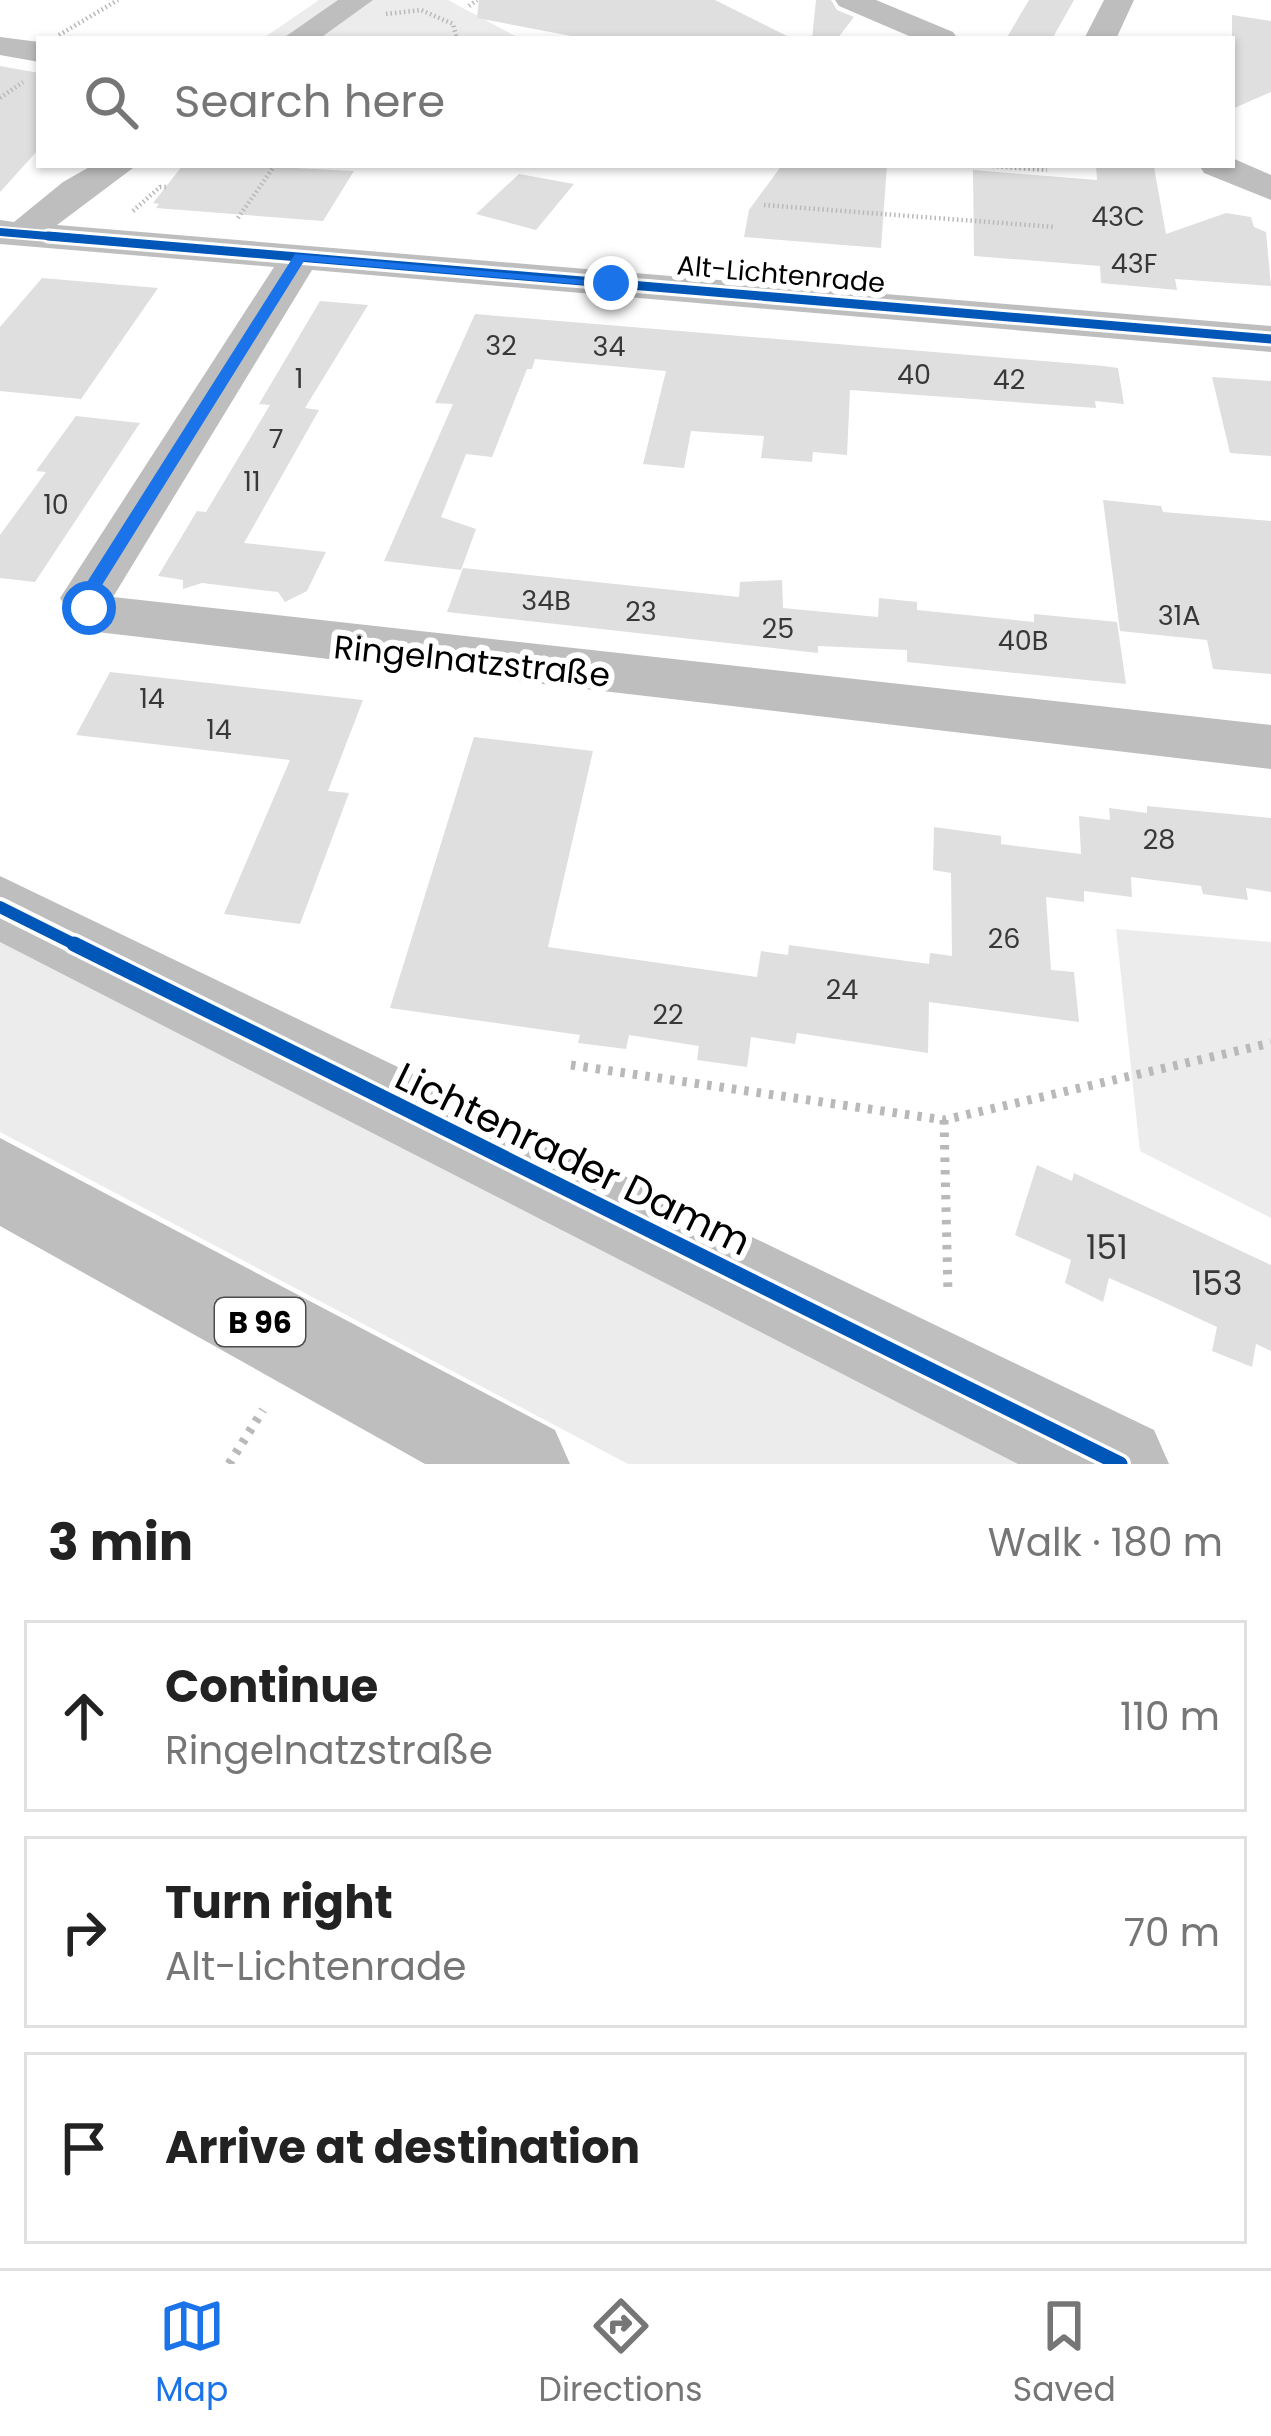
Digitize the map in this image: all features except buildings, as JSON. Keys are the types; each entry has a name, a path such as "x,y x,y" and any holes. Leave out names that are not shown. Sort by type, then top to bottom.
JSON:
{"main road":[{"name":"Lichtenrader Damm","path":"0,907 1120,1464"},
{"name":"B 96","path":"0,1180 521,1464"}],"street":[{"path":"850,0 935,36"},
{"path":"1101,36 1119,0"},
{"path":"303,36 348,7"},
{"path":"0,46 36,52"},
{"path":"12,233 113,168"},
{"path":"1224,168 1271,189"},
{"name":"Alt-Lichtenrade","path":"12,233 1271,339"},
{"name":"Ringelnatzstraße","path":"300,257 86,598 99,617 1271,747"}],"path":[{"path":"57,36 118,0"},
{"path":"469,6 477,0"},
{"path":"348,7 363,19 419,8 446,18 457,36"},
{"path":"229,233 273,168"},
{"path":"1020,168 1047,170"},
{"path":"118,224 160,187 168,187"},
{"path":"764,205 1055,227"},
{"path":"571,1065 944,1120 1271,1043"},
{"path":"944,1120 948,1293"},
{"path":"229,1464 263,1410"}],"shaded area":[{"path":"319,0 448,0 515,36 266,36"},
{"path":"1116,929 1271,942 1271,1218 1140,1151"},
{"path":"0,941 1034,1464 628,1464 0,1132"}],"cycle path":[{"path":"0,232 1271,339"},
{"path":"0,907 1120,1464"}],"route":[{"path":"89,608 86,598 300,257 611,283"}]}
